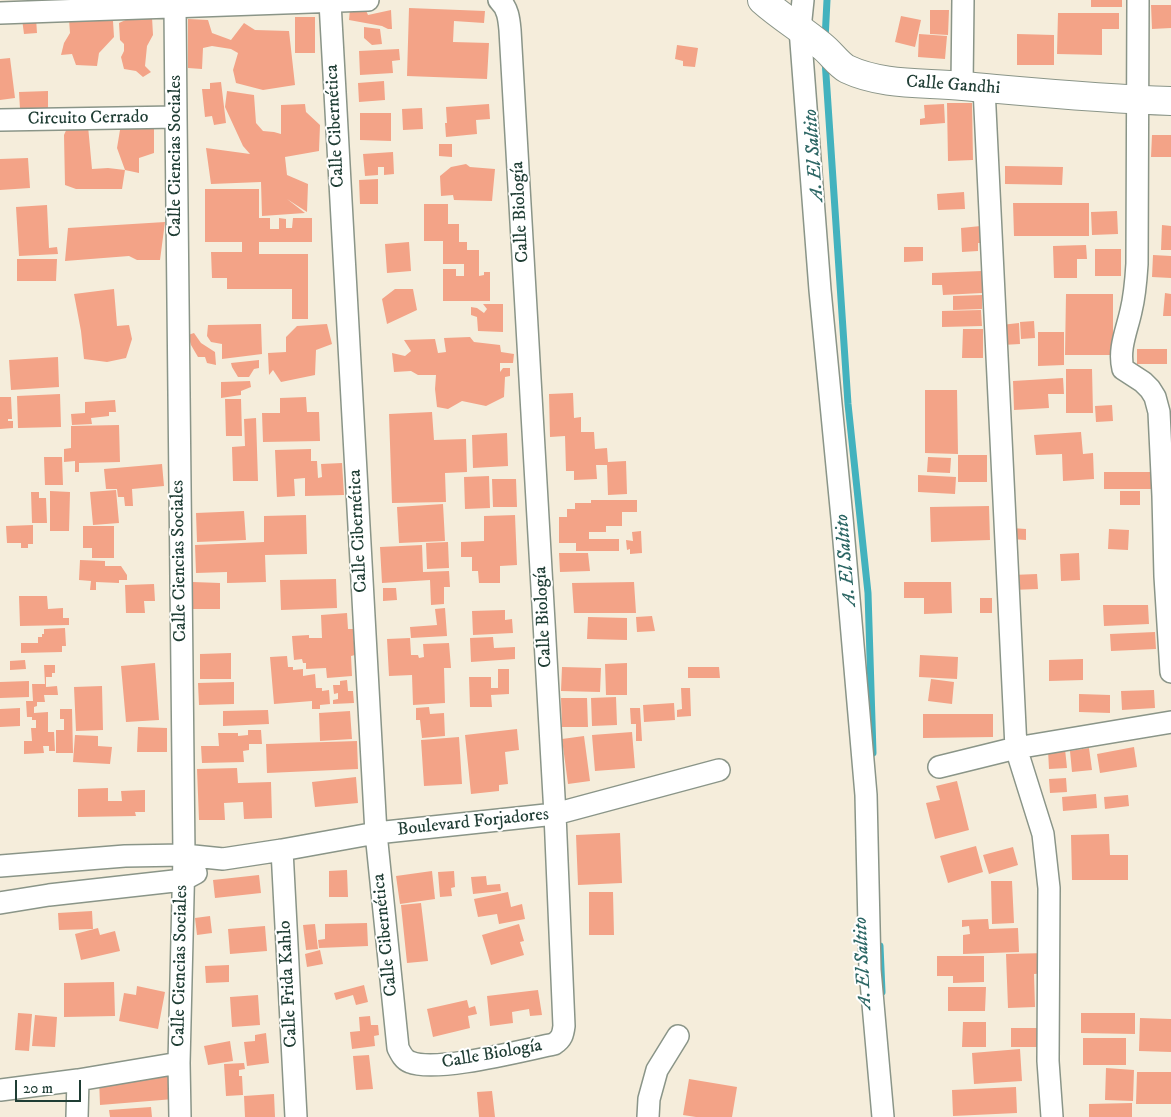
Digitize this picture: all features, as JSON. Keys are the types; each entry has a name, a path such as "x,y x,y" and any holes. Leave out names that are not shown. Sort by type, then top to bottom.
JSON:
{"main road":[{"name":"Calle Gandhi","path":"762,0 770,8 824,47 846,68 876,79 1171,101"}],"street":[{"path":"0,13 368,0"},
{"name":"Calle Biología","path":"402,1057 419,1065 466,1062 554,1044 562,1037 564,1026 555,814 510,30 508,14 504,4 499,0"},
{"path":"803,0 800,29 820,290 866,796 870,970 883,1117"},
{"path":"963,0 973,87 1016,748 1043,834 1049,888 1048,1060 1052,1117"},
{"path":"1138,0 1136,272 1134,297 1121,356 1123,368 1150,389 1155,397 1159,412 1165,576 1171,672"},
{"name":"Calle Cibernética","path":"330,2 376,833 396,1036 402,1057"},
{"name":"Calle Ciencias Sociales","path":"176,6 184,855 179,1063 180,1117"},
{"name":"Circuito Cerrado","path":"0,120 176,118"},
{"path":"939,767 1016,748 1171,722"},
{"name":"Boulevard Forjadores","path":"0,866 125,856 184,855 223,860 376,833 555,814 719,770"},
{"name":"Calle Frida Kahlo","path":"282,850 296,1117"},
{"name":"Boulevard Forjadores","path":"0,903 49,895 183,880 223,860"},
{"path":"648,1117 649,1099 657,1070 678,1036"},
{"path":"0,1090 78,1080 179,1063"},
{"path":"77,1117 78,1080"}],"building":[{"path":"1091,0 1122,0 1122,7 1091,7"},
{"path":"1151,5 1171,5 1171,28 1152,29"},
{"path":"364,6 368,15 391,10 392,29 349,20 350,9"},
{"path":"409,8 485,11 484,23 454,21 453,42 489,43 487,79 407,76"},
{"path":"930,10 949,10 948,35 930,34"},
{"path":"1058,13 1119,13 1119,29 1102,29 1102,55 1057,54"},
{"path":"901,16 921,20 915,47 895,42"},
{"path":"152,17 153,35 147,46 145,66 151,72 143,77 136,71 124,69 121,57 124,51 124,44 120,40 119,23 130,18"},
{"path":"295,17 315,17 315,53 295,53"},
{"path":"36,18 37,33 24,34 22,19"},
{"path":"69,19 113,21 114,37 99,53 97,66 76,65 72,54 61,55 64,43 70,33"},
{"path":"188,19 208,20 212,33 231,40 244,23 255,30 289,31 295,85 263,90 236,83 233,70 238,53 231,49 212,46 203,48 202,69 188,68"},
{"path":"364,27 380,29 382,44 372,45 364,38"},
{"path":"919,34 947,36 945,59 918,57"},
{"path":"1017,34 1054,35 1054,65 1017,65"},
{"path":"677,45 698,48 695,67 683,66 683,61 675,59"},
{"path":"399,49 400,60 392,61 393,73 360,75 359,51"},
{"path":"10,58 15,98 0,100 0,59"},
{"path":"384,81 385,100 359,102 358,83"},
{"path":"221,82 226,123 214,125 212,116 205,117 202,89 210,89 210,83"},
{"path":"48,91 48,108 20,109 19,92"},
{"path":"227,91 254,95 256,123 263,131 281,134 281,105 305,104 306,112 320,125 319,151 285,157 287,175 308,184 307,212 287,199 305,213 262,216 261,182 211,184 206,148 250,154 243,146 225,107"},
{"path":"947,103 972,103 973,160 948,161"},
{"path":"489,104 490,119 476,120 477,134 446,137 446,107"},
{"path":"944,104 945,123 920,125 920,119 925,118 924,105"},
{"path":"422,108 423,129 403,130 402,109"},
{"path":"360,113 391,113 391,141 360,140"},
{"path":"121,124 154,124 154,153 139,158 139,173 125,170 117,148"},
{"path":"68,126 88,126 92,169 125,170 122,189 76,189 65,185 64,135"},
{"path":"1152,135 1171,135 1171,157 1151,157"},
{"path":"439,144 452,144 452,157 439,156"},
{"path":"393,152 394,174 384,175 384,167 378,167 378,175 365,176 363,154"},
{"path":"28,158 30,188 0,190 0,159"},
{"path":"466,164 470,167 495,169 492,201 454,200 453,195 441,196 440,176 451,167"},
{"path":"1005,166 1063,167 1062,185 1005,184"},
{"path":"378,179 378,204 360,204 359,180"},
{"path":"205,189 259,189 259,218 270,218 270,229 279,229 279,218 286,219 286,228 292,228 293,218 312,218 312,242 259,242 259,254 308,254 308,319 292,319 292,289 227,289 227,278 212,278 211,252 242,252 242,242 205,242"},
{"path":"964,192 965,209 938,210 937,194"},
{"path":"1013,203 1089,203 1089,236 1014,236"},
{"path":"424,204 448,204 448,224 459,224 459,242 467,242 467,250 479,250 479,276 484,275 484,272 490,272 490,301 443,301 443,269 456,269 456,276 464,276 464,264 443,264 443,241 424,241"},
{"path":"47,205 49,248 57,247 58,254 19,256 16,207"},
{"path":"1117,211 1118,234 1092,235 1091,212"},
{"path":"165,222 160,260 137,260 129,256 65,261 68,228"},
{"path":"1162,225 1171,226 1171,250 1161,250"},
{"path":"981,226 982,243 978,243 978,251 962,252 961,228"},
{"path":"409,242 411,271 387,273 385,244"},
{"path":"1086,245 1087,259 1077,259 1077,278 1054,278 1053,246"},
{"path":"904,247 923,247 923,261 904,262"},
{"path":"1095,249 1121,249 1121,276 1095,276"},
{"path":"1153,255 1171,256 1171,278 1152,277"},
{"path":"17,259 57,259 56,281 17,281"},
{"path":"982,271 982,293 943,295 942,285 932,285 932,273"},
{"path":"114,289 117,326 129,325 132,339 126,358 107,362 84,359 74,294"},
{"path":"395,289 413,289 417,310 387,324 382,299"},
{"path":"1165,293 1171,294 1171,316 1163,316"},
{"path":"1066,294 1113,294 1113,355 1065,355"},
{"path":"982,295 982,309 953,310 953,296"},
{"path":"483,304 503,304 503,332 478,331 477,317 471,315 471,307 477,308 484,313 487,309"},
{"path":"981,310 982,326 942,327 942,311"},
{"path":"1034,321 1035,338 1021,339 1020,322"},
{"path":"1019,323 1020,344 1002,345 1001,325"},
{"path":"261,324 262,354 222,359 222,344 211,342 207,336 208,325"},
{"path":"327,324 332,344 316,350 315,375 281,382 273,370 269,375 268,353 286,352 286,337 297,326"},
{"path":"963,329 983,329 983,358 962,358"},
{"path":"1038,332 1064,332 1064,365 1038,366"},
{"path":"194,333 201,343 215,352 216,365 207,363 205,357 198,357 188,335"},
{"path":"470,337 474,342 500,345 501,352 514,354 513,363 500,363 500,372 503,368 510,368 510,376 505,377 504,397 486,406 462,401 448,409 437,407 436,375 418,375 411,371 394,372 392,353 405,356 411,351 404,340 435,339 438,353 446,352 444,338"},
{"path":"1137,349 1167,349 1167,364 1137,364"},
{"path":"58,357 59,387 11,390 9,360"},
{"path":"259,360 259,368 254,369 249,377 238,377 231,363"},
{"path":"1066,369 1092,369 1093,413 1066,413"},
{"path":"1063,378 1064,394 1048,394 1049,408 1014,410 1013,381"},
{"path":"250,381 251,387 241,391 241,395 221,398 221,382"},
{"path":"925,390 957,390 958,454 925,453"},
{"path":"573,393 574,418 581,417 581,432 594,432 595,449 607,448 608,462 626,461 627,494 608,495 607,465 596,465 597,479 574,480 574,471 566,471 565,436 550,437 549,394"},
{"path":"60,394 61,427 18,428 17,396"},
{"path":"0,397 11,397 12,419 8,419 8,421 13,421 13,428 0,429"},
{"path":"306,397 307,412 319,412 320,441 263,442 262,413 280,413 280,398"},
{"path":"225,399 241,399 242,436 226,436"},
{"path":"115,400 116,412 109,412 109,416 91,418 92,424 72,425 71,414 85,413 85,402"},
{"path":"1112,405 1113,421 1096,422 1095,406"},
{"path":"432,412 434,440 466,439 467,472 445,473 446,502 392,503 389,414"},
{"path":"256,418 258,481 233,481 232,447 245,446 244,419"},
{"path":"119,425 120,462 79,463 79,472 75,472 75,461 64,462 64,449 71,448 71,426"},
{"path":"1081,432 1083,454 1093,453 1094,479 1063,481 1062,454 1036,455 1034,435"},
{"path":"507,433 508,466 473,468 472,435"},
{"path":"311,449 311,461 317,461 318,478 322,477 321,464 342,463 344,495 305,496 305,478 294,479 295,496 277,497 275,450"},
{"path":"958,455 987,455 987,482 958,482"},
{"path":"44,457 62,457 63,485 45,485"},
{"path":"928,457 951,458 950,473 927,472"},
{"path":"162,464 164,486 132,489 133,506 125,506 124,497 118,497 117,489 106,489 104,469"},
{"path":"1104,472 1151,472 1151,489 1104,489"},
{"path":"918,475 956,477 955,494 918,492"},
{"path":"489,476 490,508 465,509 464,477"},
{"path":"492,479 516,479 517,507 493,507"},
{"path":"116,490 119,523 93,525 90,492"},
{"path":"50,491 70,492 69,531 50,531"},
{"path":"1120,491 1140,491 1140,505 1120,505"},
{"path":"31,492 39,492 39,498 46,498 47,523 32,523"},
{"path":"591,500 637,500 637,512 622,512 622,526 606,526 606,532 589,532 589,539 619,539 619,551 576,551 576,543 559,543 559,517 567,517 567,509 575,509 575,503 591,503"},
{"path":"443,504 445,541 399,543 397,507"},
{"path":"989,506 990,540 931,542 930,507"},
{"path":"244,511 246,540 197,542 196,513"},
{"path":"306,515 307,554 265,555 266,582 227,583 227,572 196,573 195,545 264,542 264,516"},
{"path":"515,515 517,565 500,566 500,583 479,583 478,571 472,571 472,557 461,557 461,542 484,541 484,516"},
{"path":"33,525 33,544 28,544 28,548 21,548 21,543 7,543 6,526"},
{"path":"83,526 114,526 114,558 92,558 92,548 83,548"},
{"path":"1011,528 1026,529 1026,540 1011,539"},
{"path":"1109,529 1129,530 1128,550 1108,549"},
{"path":"641,531 642,553 630,554 630,549 627,550 626,540 633,541 632,532"},
{"path":"448,542 449,568 427,569 426,543"},
{"path":"422,545 423,572 449,571 450,587 444,587 444,604 431,605 430,580 382,583 380,547"},
{"path":"559,553 588,553 590,571 560,572"},
{"path":"1079,553 1080,580 1061,581 1060,554"},
{"path":"80,560 105,561 105,566 121,566 127,575 127,580 119,580 119,583 96,582 96,590 90,590 91,581 79,580"},
{"path":"1037,574 1038,589 1012,590 1012,575"},
{"path":"336,579 337,608 281,610 280,580"},
{"path":"193,582 220,583 220,609 193,609"},
{"path":"634,582 636,613 574,613 572,583"},
{"path":"904,582 951,582 952,613 924,614 924,598 904,598"},
{"path":"154,584 155,601 144,601 145,613 126,613 125,585"},
{"path":"383,588 396,588 397,600 383,601"},
{"path":"19,596 47,596 48,609 63,608 63,618 69,618 69,625 20,626"},
{"path":"980,598 992,598 992,613 980,613"},
{"path":"1103,605 1148,605 1149,624 1104,626"},
{"path":"445,608 447,636 411,638 410,627 437,625 435,609"},
{"path":"505,610 505,620 512,619 513,633 473,635 472,611"},
{"path":"347,613 348,629 353,629 355,655 351,656 352,676 327,678 326,668 306,669 306,663 303,663 302,659 294,660 292,636 309,635 309,638 322,638 321,615"},
{"path":"652,616 655,631 637,632 636,617"},
{"path":"588,617 627,618 627,640 587,639"},
{"path":"65,628 66,646 62,646 62,652 21,653 21,643 38,643 38,637 42,637 44,629"},
{"path":"1155,632 1156,649 1111,651 1110,634"},
{"path":"493,637 494,648 515,647 515,659 471,662 470,638"},
{"path":"410,638 411,655 418,655 419,658 424,657 423,644 449,643 451,668 444,668 445,703 413,705 412,675 389,676 387,639"},
{"path":"231,653 231,679 200,679 200,654"},
{"path":"920,655 958,657 957,679 919,677"},
{"path":"287,656 288,667 293,667 293,670 303,669 303,676 315,674 316,688 322,688 322,691 329,690 330,704 320,705 320,709 312,709 312,701 274,704 270,657"},
{"path":"1083,659 1083,680 1049,681 1049,660"},
{"path":"25,660 26,669 10,670 10,661"},
{"path":"155,663 159,720 126,722 121,666"},
{"path":"627,663 627,695 606,695 605,664"},
{"path":"44,665 55,665 55,673 52,673 52,677 46,677 46,687 57,686 58,695 44,695 45,702 37,702 37,706 34,707 34,713 48,712 48,732 54,732 55,751 49,751 49,746 43,746 44,753 24,754 24,741 32,741 31,728 36,728 36,720 32,720 32,717 27,717 26,701 33,701 32,684 45,684"},
{"path":"562,667 601,668 600,692 561,691"},
{"path":"688,667 719,667 720,678 688,678"},
{"path":"498,669 509,669 509,694 491,695 492,707 470,707 469,677 491,677 491,688 498,688"},
{"path":"931,679 954,682 952,704 928,701"},
{"path":"347,680 348,691 353,691 354,703 333,704 333,700 338,699 338,693 334,694 333,685 340,685 340,681"},
{"path":"29,681 29,697 0,698 0,682"},
{"path":"234,682 234,704 199,705 198,683"},
{"path":"102,686 103,730 76,731 74,687"},
{"path":"681,688 690,688 691,716 677,717 677,710 682,709"},
{"path":"1154,690 1155,708 1122,710 1121,691"},
{"path":"1079,694 1110,695 1110,713 1079,712"},
{"path":"616,697 617,725 592,726 591,698"},
{"path":"561,698 587,698 588,727 562,727"},
{"path":"674,703 675,720 644,722 643,705"},
{"path":"429,707 430,714 444,713 445,736 422,738 420,720 416,720 416,708"},
{"path":"20,708 20,726 0,727 0,709"},
{"path":"630,708 640,708 642,741 636,741 636,724 631,724"},
{"path":"60,709 72,709 73,753 56,753 56,730 64,730 64,719 60,719"},
{"path":"268,710 269,724 223,726 223,711"},
{"path":"350,711 352,739 320,741 319,713"},
{"path":"923,714 993,714 993,737 923,738"},
{"path":"138,727 167,728 167,752 137,752"},
{"path":"517,729 519,750 505,752 508,784 499,785 499,791 471,794 465,735"},
{"path":"248,730 261,730 262,744 249,744 249,750 243,751 244,762 202,763 201,746 219,746 218,733 238,733 238,736 248,735"},
{"path":"632,732 635,768 595,771 592,735"},
{"path":"75,735 98,736 98,746 112,747 110,764 73,762"},
{"path":"584,736 590,781 568,784 562,739"},
{"path":"459,737 462,784 424,786 421,740"},
{"path":"357,741 358,769 267,773 266,744"},
{"path":"1134,747 1137,767 1100,773 1097,754"},
{"path":"1089,748 1092,770 1072,772 1070,751"},
{"path":"1065,749 1067,768 1049,769 1048,750"},
{"path":"237,768 238,783 271,782 272,818 244,819 243,802 224,803 225,820 199,820 197,769"},
{"path":"356,777 358,803 315,807 312,782"},
{"path":"1066,778 1067,792 1050,793 1049,779"},
{"path":"957,781 969,830 935,839 926,803 940,800 936,786"},
{"path":"108,788 108,801 122,801 121,791 145,790 145,812 135,812 136,816 78,817 78,789"},
{"path":"1096,794 1097,808 1063,811 1062,797"},
{"path":"1128,795 1129,806 1105,809 1104,797"},
{"path":"620,833 622,883 578,885 576,835"},
{"path":"1109,834 1110,855 1128,855 1128,880 1072,880 1071,835"},
{"path":"976,846 983,872 948,883 940,856"},
{"path":"1013,847 1018,865 989,874 983,855"},
{"path":"347,870 348,897 329,897 329,871"},
{"path":"432,871 435,899 400,904 396,876"},
{"path":"454,871 455,887 451,888 452,896 440,897 438,872"},
{"path":"259,875 261,893 215,898 213,880"},
{"path":"486,876 487,885 500,884 501,891 473,894 471,877"},
{"path":"991,881 1012,881 1014,923 992,924"},
{"path":"508,892 511,907 522,904 525,919 499,924 497,914 478,917 474,899"},
{"path":"589,892 613,892 614,935 589,935"},
{"path":"421,903 428,961 407,963 401,905"},
{"path":"92,911 93,929 59,930 58,913"},
{"path":"210,916 212,933 197,935 195,918"},
{"path":"988,919 989,929 1018,928 1019,952 963,954 963,935 970,934 969,926 962,927 962,920"},
{"path":"367,923 368,946 319,948 318,940 325,939 325,924"},
{"path":"315,924 318,949 306,950 303,925"},
{"path":"519,924 524,941 520,942 524,955 491,965 482,935"},
{"path":"265,926 267,951 230,954 228,929"},
{"path":"98,928 100,935 115,931 120,951 81,960 75,934"},
{"path":"320,950 323,964 307,967 305,954"},
{"path":"1046,953 1047,973 1034,974 1035,1007 1008,1008 1006,954"},
{"path":"937,956 984,956 984,982 953,983 953,976 937,976"},
{"path":"229,965 229,982 206,983 205,966"},
{"path":"114,982 115,1016 64,1017 64,983"},
{"path":"364,985 368,1002 356,1005 353,995 336,1000 334,993"},
{"path":"137,986 165,992 158,1029 119,1021 124,993 136,995"},
{"path":"948,987 986,987 985,1011 948,1011"},
{"path":"538,990 542,1015 530,1016 529,1009 512,1012 513,1023 490,1026 487,996"},
{"path":"258,995 260,1025 232,1027 230,997"},
{"path":"467,1000 469,1008 475,1006 477,1014 468,1016 470,1028 433,1037 427,1009"},
{"path":"18,1013 32,1014 29,1051 15,1050"},
{"path":"1081,1013 1135,1013 1135,1034 1081,1033"},
{"path":"35,1015 57,1017 55,1047 32,1046"},
{"path":"370,1016 371,1025 378,1025 379,1035 374,1036 375,1046 352,1049 350,1032 360,1031 359,1017"},
{"path":"1140,1018 1171,1019 1171,1052 1139,1051"},
{"path":"963,1022 986,1022 986,1047 962,1047"},
{"path":"1011,1028 1045,1028 1045,1047 1011,1047"},
{"path":"266,1033 269,1063 247,1066 244,1042 255,1041 255,1035"},
{"path":"1083,1038 1126,1038 1126,1065 1083,1065"},
{"path":"230,1041 233,1061 208,1065 204,1046"},
{"path":"1020,1049 1022,1081 974,1084 972,1053"},
{"path":"369,1055 373,1089 356,1090 353,1056"},
{"path":"244,1063 245,1069 239,1070 239,1076 242,1076 243,1095 226,1096 224,1064"},
{"path":"1106,1068 1134,1070 1133,1101 1105,1100"},
{"path":"172,1072 174,1099 100,1105 99,1078"},
{"path":"1137,1072 1171,1072 1171,1104 1136,1104"},
{"path":"689,1079 737,1087 732,1117 683,1115"},
{"path":"1016,1087 1017,1113 953,1116 952,1090"},
{"path":"492,1091 495,1117 479,1117 477,1092"},
{"path":"274,1094 275,1117 245,1117 244,1096"},
{"path":"1132,1103 1132,1117 1089,1117 1089,1104"},
{"path":"151,1107 152,1117 110,1117 109,1110"}],"waterway":[{"name":"A. El Saltito","path":"825,40 827,0"},
{"name":"A. El Saltito","path":"825,60 848,404 868,593 873,753"},
{"name":"A. El Saltito","path":"880,946 882,992"}]}
